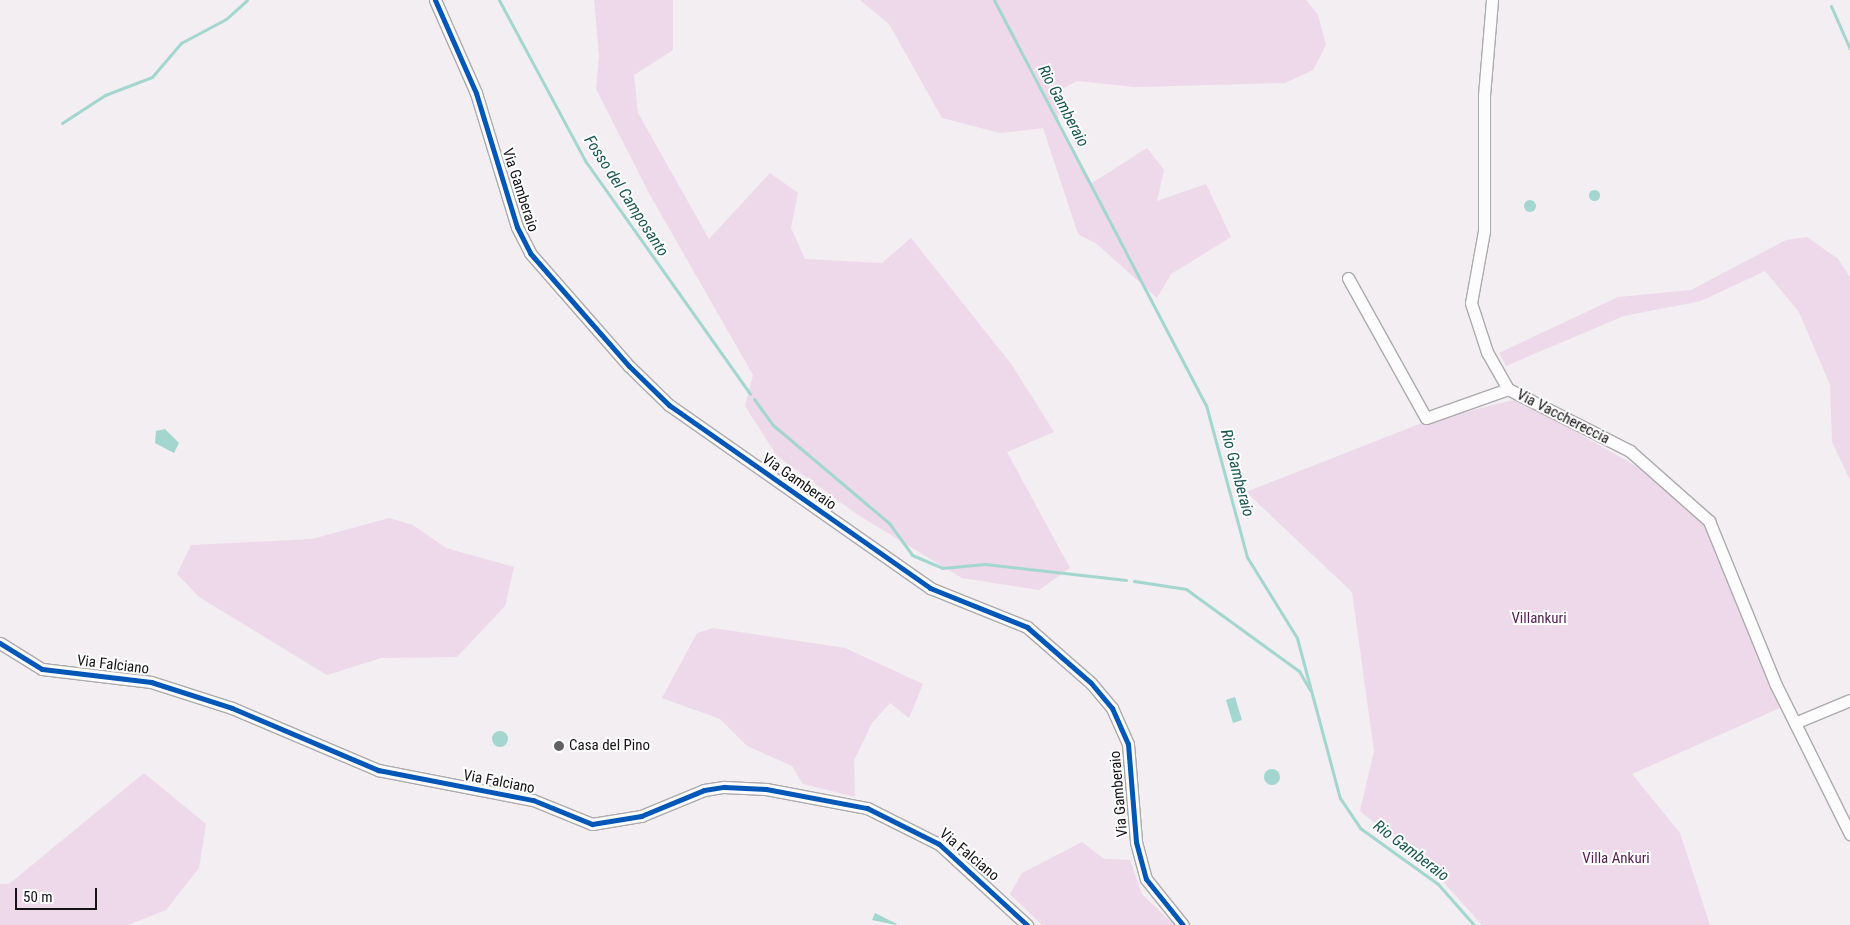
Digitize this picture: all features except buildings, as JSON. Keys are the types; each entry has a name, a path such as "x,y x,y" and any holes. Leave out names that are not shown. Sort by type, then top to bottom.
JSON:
{"street":[{"name":"Via Gamberaio","path":"435,0 476,93 517,227 530,253 628,366 669,405 930,588 1027,627 1091,683 1112,708 1128,744 1136,842 1146,879 1183,925"},
{"name":"Via Vacchereccia","path":"1492,0 1484,96 1484,231 1471,303 1487,352 1508,389 1630,451 1709,521 1774,683 1798,722 1850,834"},
{"path":"1348,278 1426,418 1508,389"},
{"name":"Via Falciano","path":"0,643 42,669 151,682 232,708 378,770 533,800 592,824 641,816 704,790 724,787 766,789 867,808 940,844 1027,925"},
{"path":"1798,722 1850,700"}],"green space":[{"path":"594,0 673,0 673,50 634,75 638,113 709,239 770,173 798,193 791,228 805,259 882,263 911,238 1012,365 1054,432 1007,452 1070,568 1039,590 962,578 858,515 777,456 745,406 753,375 650,195 596,89 599,56"},
{"path":"860,0 1306,0 1318,15 1326,45 1313,70 1285,83 1135,87 1077,81 1064,88 1057,122 1092,183 1147,148 1164,170 1157,201 1206,184 1231,237 1171,274 1157,298 1097,244 1078,234 1043,128 1000,133 942,118 889,24"},
{"path":"1807,237 1838,259 1850,277 1850,480 1832,442 1830,385 1799,312 1765,271 1701,301 1624,316 1506,366 1499,353 1618,297 1691,290 1786,240"},
{"name":"Villankuri","path":"1517,399 1656,477 1706,525 1780,708 1632,774 1680,833 1710,925 1482,925 1438,876 1360,811 1374,751 1352,592 1246,492 1422,423"},
{"path":"389,518 413,525 446,548 514,567 505,606 457,657 381,658 327,675 199,597 177,574 191,545 312,539"},
{"path":"713,628 845,648 923,684 909,718 890,703 872,723 854,760 855,797 803,784 792,766 747,746 720,719 662,698 697,633"},
{"path":"144,773 206,824 199,868 166,910 128,925 0,925 0,884 9,884"},
{"path":"1082,842 1104,859 1130,860 1142,894 1174,925 1042,925 1010,894 1022,873"}],"shaded area":[{"path":"1594,189 1600,195 1594,201 1588,195"},
{"path":"1528,200 1532,200 1536,206 1532,212 1528,212 1524,208 1524,204"},
{"path":"165,429 179,443 174,453 155,443 156,431"},
{"path":"1235,697 1242,720 1233,723 1226,700"},
{"path":"500,731 506,733 508,739 506,745 500,747 494,745 492,739 494,733"},
{"path":"1272,769 1280,777 1272,785 1264,777"},
{"path":"875,913 897,924 872,920"}],"waterway":[{"path":"62,123 105,95 152,77 181,43 226,19 247,0"},
{"name":"Fosso del Camposanto","path":"499,0 586,162 750,394"},
{"name":"Rio Gamberaio","path":"994,0 1206,405 1247,557 1297,638 1340,798 1360,828 1438,884 1474,925"},
{"path":"1831,6 1850,49"},
{"path":"754,399 773,425 889,523 912,555 942,568 985,564 1126,580"},
{"path":"1134,581 1186,589 1299,671 1310,690"}],"cycle path":[{"path":"435,0 476,93 517,227 530,253 629,366 669,405 930,588 1027,627 1091,683 1112,708 1128,744 1136,842 1146,879 1183,925"},
{"path":"0,643 42,669 151,682 232,708 378,770 533,800 592,824 641,816 704,790 724,787 766,789 867,808 939,844 1027,925"}],"place":[{"name":"Casa del Pino","path":"559,746"}],"park label":[{"name":"Villa Ankuri","path":"1616,859"}]}
